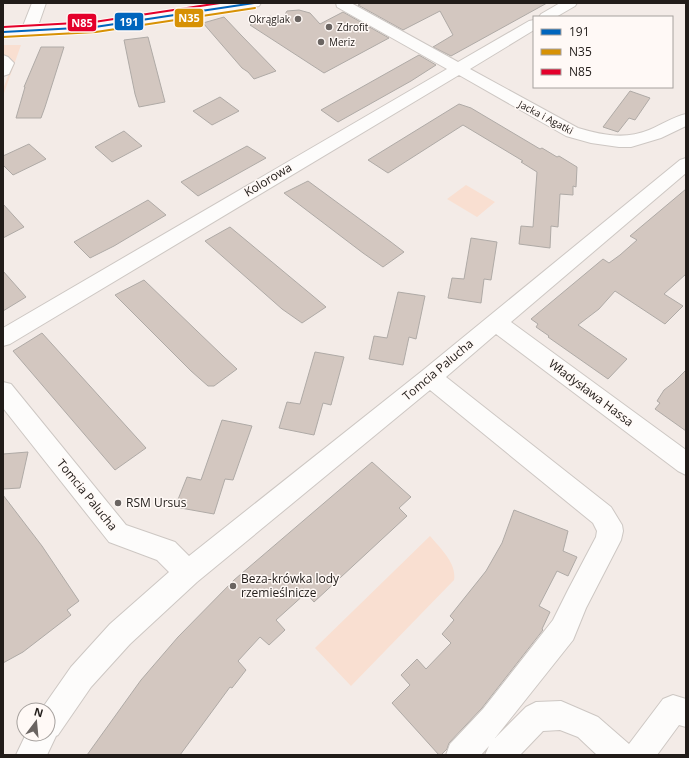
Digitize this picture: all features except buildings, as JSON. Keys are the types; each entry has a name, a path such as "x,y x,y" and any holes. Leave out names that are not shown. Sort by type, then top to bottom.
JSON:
{"street":[{"path":"29,31 39,3"},
{"path":"3,32 95,27 254,3"},
{"path":"548,16 570,3"},
{"name":"Jacka i Agatki","path":"342,4 456,69 572,132 593,139 614,143 628,143 639,141 686,119"},
{"name":"Kolorowa","path":"3,338 533,25"},
{"name":"Tomcia Palucha","path":"56,713 81,677 120,634 188,573 430,377 686,164"},
{"name":"Władysława Hassa","path":"496,322 686,464"},
{"path":"430,377 602,515 609,525 610,531 605,548 577,599 563,630 493,719 462,755"},
{"name":"Tomcia Palucha","path":"3,391 118,534 166,550 188,573"},
{"path":"639,755 673,709 686,713"},
{"path":"500,755 536,717 561,715 588,727 619,755"},
{"path":"31,755 38,742"}],"shaded area":[{"path":"3,45 21,45 3,96 3,89 13,63 10,58 3,56"},
{"path":"466,185 495,202 477,217 447,199"},
{"path":"430,536 447,556 453,568 454,580 351,686 315,648"}],"transit line":[{"name":"N85","path":"3,27 94,22 220,3"},
{"name":"191","path":"3,32 95,27 254,3"},
{"name":"N35","path":"3,37 96,32 255,8"}],"place":[{"name":"Okrąglak","path":"298,19"},
{"name":"Zdrofit","path":"329,27"},
{"name":"Meriz","path":"321,42"},
{"name":"RSM Ursus","path":"118,503"},
{"name":"Beza-krówka lody rzemieślnicze","path":"233,586"}]}
